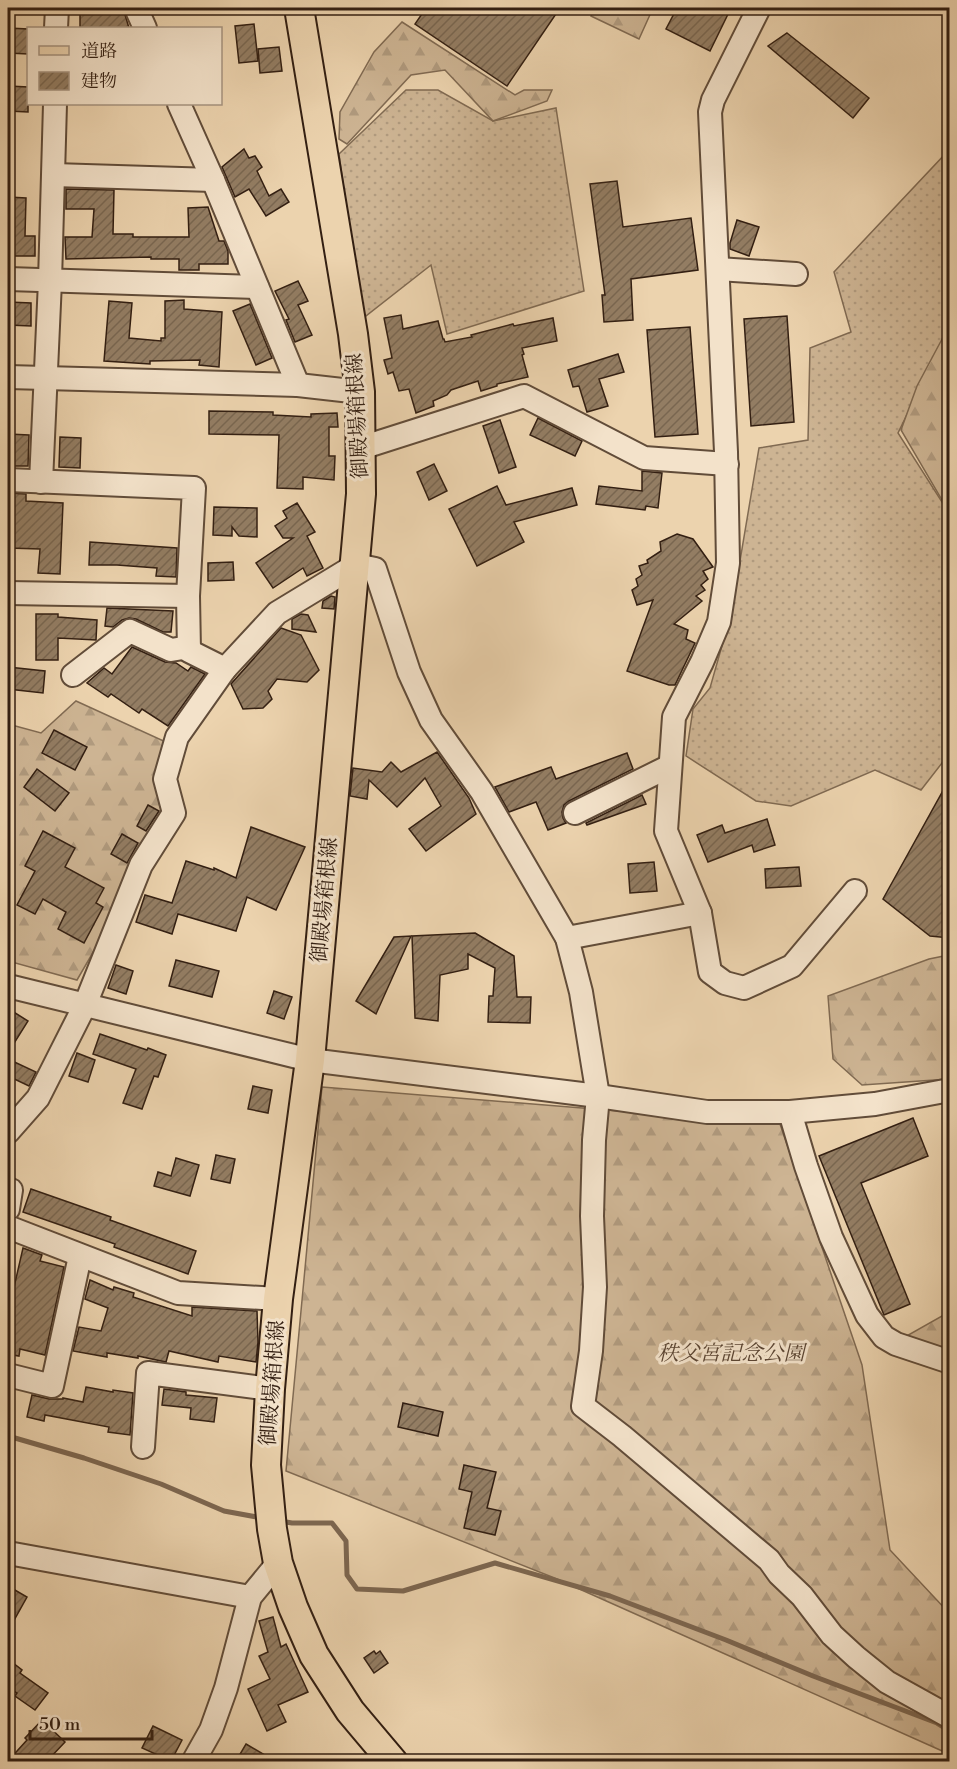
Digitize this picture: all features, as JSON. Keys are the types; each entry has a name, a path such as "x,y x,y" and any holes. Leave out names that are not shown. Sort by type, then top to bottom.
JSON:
{"main road":[{"name":"御殿場箱根線","path":"299,8 353,334 360,392 361,494 310,1060 278,1299 266,1465 272,1529 278,1563 314,1655 350,1711 393,1761"}],"street":[{"path":"56,27 57,8"},
{"path":"136,8 145,27"},
{"path":"759,8 713,100 710,112 727,464 728,563 719,622 674,717 666,831 700,913 710,972 725,983 744,988 792,966 855,891"},
{"path":"41,482 55,105"},
{"path":"179,105 298,385"},
{"path":"54,175 213,180"},
{"path":"718,268 796,274"},
{"path":"8,279 256,287"},
{"path":"8,377 298,385 360,392"},
{"path":"360,448 524,396 644,458 727,464"},
{"path":"8,480 194,488 188,596 189,651 225,669"},
{"path":"8,1132 38,1098 85,1005 141,865 174,813 165,779 177,737 225,669 277,613 356,565 375,569 409,672 431,720 482,792 567,938 581,992 598,1096 592,1216 595,1287 591,1351 583,1406 769,1560 779,1574 802,1596 832,1635 864,1663 887,1682 950,1717"},
{"path":"8,592 188,596"},
{"path":"73,675 130,632 171,650 189,647"},
{"path":"575,813 670,766"},
{"path":"567,938 700,913"},
{"path":"8,986 310,1060 707,1112 790,1112 875,1104 950,1090"},
{"path":"790,1112 831,1236 867,1315 884,1337 897,1344 950,1362"},
{"path":"8,1189 11,1190 8,1209"},
{"path":"8,1227 178,1293 278,1299"},
{"path":"8,1375 52,1386 80,1256"},
{"path":"143,1447 148,1373 270,1389"},
{"path":"8,1553 250,1597"},
{"path":"193,1761 211,1730 226,1688 250,1597 278,1563"}],"green space":[{"path":"594,8 653,8 639,39 591,16"},
{"path":"402,22 515,95 524,90 552,90 547,101 493,121 445,70 411,75 347,144 339,139 340,112 374,52"},
{"path":"406,90 438,90 493,121 556,108 584,291 447,334 431,265 362,319 339,154"},
{"path":"948,151 949,329 898,433 949,513 949,754 921,790 875,770 791,806 756,801 686,756 693,709 710,688 731,614 759,448 808,440 810,348 851,332 834,272"},
{"path":"949,326 949,512 901,430 917,386"},
{"path":"76,701 168,743 174,813 77,980 8,961 8,724 41,733"},
{"path":"949,955 949,1079 862,1085 833,1059 828,996 929,959"},
{"name":"秩父宮記念公園","path":"322,1087 780,1124 862,1365 890,1550 949,1613 949,1754 557,1579 286,1471"},
{"path":"949,1312 949,1351 903,1338"}],"building":[{"path":"80,8 123,8 129,27 80,27"},
{"path":"426,8 560,8 507,86 415,24"},
{"path":"677,8 731,8 710,51 666,29"},
{"path":"254,24 258,61 239,63 235,26"},
{"path":"8,28 27,29 27,54 8,53"},
{"path":"787,33 869,98 853,118 768,46"},
{"path":"279,47 282,71 260,73 258,49"},
{"path":"8,86 27,87 28,112 8,111"},
{"path":"244,149 249,158 255,156 262,167 257,171 269,196 281,189 289,202 266,216 249,189 235,197 222,167"},
{"path":"617,181 623,227 691,218 698,270 631,279 633,320 604,322 602,295 605,295 590,184"},
{"path":"66,189 114,190 113,234 133,234 133,237 189,237 188,208 208,207 219,241 224,241 228,251 228,264 199,264 199,270 179,270 179,259 151,259 151,257 66,259 65,237 92,237 94,209 66,209"},
{"path":"8,197 26,198 25,236 35,236 35,256 11,256 12,223 8,223"},
{"path":"737,220 759,227 749,256 730,249"},
{"path":"298,281 308,301 298,305 312,335 295,342 286,320 289,319 275,291"},
{"path":"184,300 184,309 222,312 219,367 199,365 200,360 150,361 150,364 104,361 109,301 132,303 129,338 161,341 161,338 165,338 165,301"},
{"path":"8,302 31,303 31,326 8,325"},
{"path":"250,304 272,358 256,365 233,311"},
{"path":"401,315 403,329 438,321 445,342 472,337 471,335 513,324 514,326 553,318 557,341 522,348 528,377 497,384 497,386 481,391 478,381 451,390 447,395 433,401 434,406 416,413 409,389 399,391 393,372 388,374 384,360 392,358 384,318"},
{"path":"787,316 794,422 751,426 744,319"},
{"path":"690,327 698,434 655,437 647,330"},
{"path":"618,354 624,372 599,379 608,406 587,412 579,386 573,387 568,370"},
{"path":"209,411 273,412 273,415 311,417 311,414 337,413 338,427 329,427 329,456 335,456 334,480 303,477 303,489 277,488 279,435 209,434"},
{"path":"538,418 582,441 575,456 530,435"},
{"path":"500,420 516,467 499,473 483,426"},
{"path":"8,434 29,435 28,466 8,466"},
{"path":"60,437 81,438 80,468 59,467"},
{"path":"434,464 447,491 429,500 417,472"},
{"path":"642,471 662,473 658,508 646,506 645,510 596,504 599,486 642,491"},
{"path":"497,486 506,505 572,488 577,505 514,522 524,542 477,566 449,509"},
{"path":"8,493 26,494 26,501 63,503 60,574 38,573 40,549 8,548"},
{"path":"297,503 315,532 307,536 323,568 307,576 303,568 273,588 256,563 293,538 283,538 275,526 287,518 283,511"},
{"path":"214,507 257,508 257,537 239,536 232,527 232,536 213,535"},
{"path":"677,534 693,539 713,567 703,571 708,579 701,585 705,590 696,596 702,601 674,624 688,630 686,639 695,643 675,685 669,685 627,671 653,600 637,605 632,590 638,586 636,579 642,575 639,566 648,563 647,560 661,551 660,542"},
{"path":"90,542 177,548 176,577 156,576 157,568 89,565"},
{"path":"233,562 234,580 208,581 208,563"},
{"path":"331,596 335,597 334,609 322,608 323,601"},
{"path":"107,608 173,611 171,632 163,632 129,618 113,627 105,626"},
{"path":"36,614 58,614 58,617 97,620 96,640 58,638 58,660 36,660"},
{"path":"301,614 308,615 316,632 292,629 292,619"},
{"path":"281,628 301,635 319,670 307,682 277,679 268,691 272,699 263,708 243,709 231,684"},
{"path":"132,647 165,662 176,663 188,671 191,667 205,674 168,726 142,709 139,713 111,694 108,697 87,683 104,668 112,674"},
{"path":"8,667 45,671 43,693 8,689"},
{"path":"54,730 87,747 75,770 42,753"},
{"path":"437,752 469,798 476,814 426,851 409,829 441,806 425,778 397,807 369,780 367,799 350,796 353,768 382,772 391,762 401,772"},
{"path":"627,753 633,769 569,801 564,805 562,812 566,823 548,830 536,802 509,812 495,787 551,767 556,779"},
{"path":"37,769 69,793 55,811 24,787"},
{"path":"950,778 950,938 930,936 883,899"},
{"path":"642,795 646,804 587,825 586,823"},
{"path":"148,805 159,811 146,831 137,826"},
{"path":"767,819 775,845 754,852 752,845 708,862 697,835 722,825 725,833"},
{"path":"251,827 305,847 276,910 247,897 236,931 178,914 172,934 136,922 145,895 172,903 186,861 214,870 214,868 236,878"},
{"path":"43,831 75,848 65,867 104,888 96,903 103,907 84,943 58,929 66,912 43,899 35,914 17,905 35,871 25,866"},
{"path":"122,834 138,843 127,863 111,854"},
{"path":"654,862 657,891 630,893 628,864"},
{"path":"799,867 801,886 766,888 765,869"},
{"path":"475,933 514,956 517,997 531,997 530,1023 488,1022 489,996 493,996 495,968 468,954 468,969 440,975 438,1021 415,1018 412,936"},
{"path":"411,936 376,1014 356,1001 394,937"},
{"path":"176,960 219,971 212,997 169,986"},
{"path":"116,965 133,971 126,994 108,988"},
{"path":"274,991 292,997 284,1019 267,1013"},
{"path":"12,1011 28,1021 8,1053 8,1019"},
{"path":"100,1034 166,1055 158,1077 154,1076 142,1109 123,1103 136,1069 93,1054"},
{"path":"77,1053 95,1060 88,1082 69,1076"},
{"path":"8,1059 36,1072 29,1086 8,1076"},
{"path":"253,1086 272,1090 268,1113 248,1109"},
{"path":"913,1118 928,1156 861,1183 910,1304 884,1315 819,1156"},
{"path":"216,1155 235,1159 230,1183 211,1179"},
{"path":"176,1158 199,1165 190,1196 154,1186 158,1172 171,1176"},
{"path":"31,1189 111,1217 110,1220 196,1251 188,1274 114,1247 115,1244 23,1212"},
{"path":"23,1248 42,1255 40,1261 64,1267 45,1355 20,1349 19,1356 8,1354 8,1334 14,1296 12,1296"},
{"path":"90,1280 113,1290 114,1287 134,1293 133,1297 192,1316 192,1307 257,1311 256,1362 219,1356 218,1362 169,1351 166,1362 138,1356 138,1358 107,1353 107,1357 73,1351 79,1327 101,1331 108,1308 85,1299"},
{"path":"86,1387 133,1393 130,1435 108,1432 109,1427 45,1415 44,1421 27,1417 32,1395 83,1402"},
{"path":"164,1389 186,1392 186,1395 217,1398 214,1422 190,1419 191,1408 162,1405"},
{"path":"403,1403 443,1412 438,1436 398,1427"},
{"path":"464,1465 496,1472 487,1508 501,1511 495,1535 464,1528 472,1492 459,1489"},
{"path":"8,1586 27,1597 8,1631"},
{"path":"273,1617 281,1647 286,1644 308,1692 278,1705 286,1722 267,1731 248,1689 270,1679 259,1656 268,1652 259,1621"},
{"path":"374,1651 376,1654 380,1651 388,1663 374,1673 364,1658"},
{"path":"8,1659 22,1670 20,1673 48,1693 35,1710 15,1696 17,1693 9,1688 8,1690"},
{"path":"42,1720 65,1742 47,1761 8,1761 27,1740 25,1738"},
{"path":"153,1726 182,1740 171,1761 142,1748"},
{"path":"246,1744 275,1761 236,1761"}],"waterway":[{"path":"8,1436 161,1484 224,1511 262,1518"},
{"path":"280,1521 332,1523 346,1541 347,1575 357,1589 403,1591 495,1563 610,1596 937,1723 950,1731"}]}
